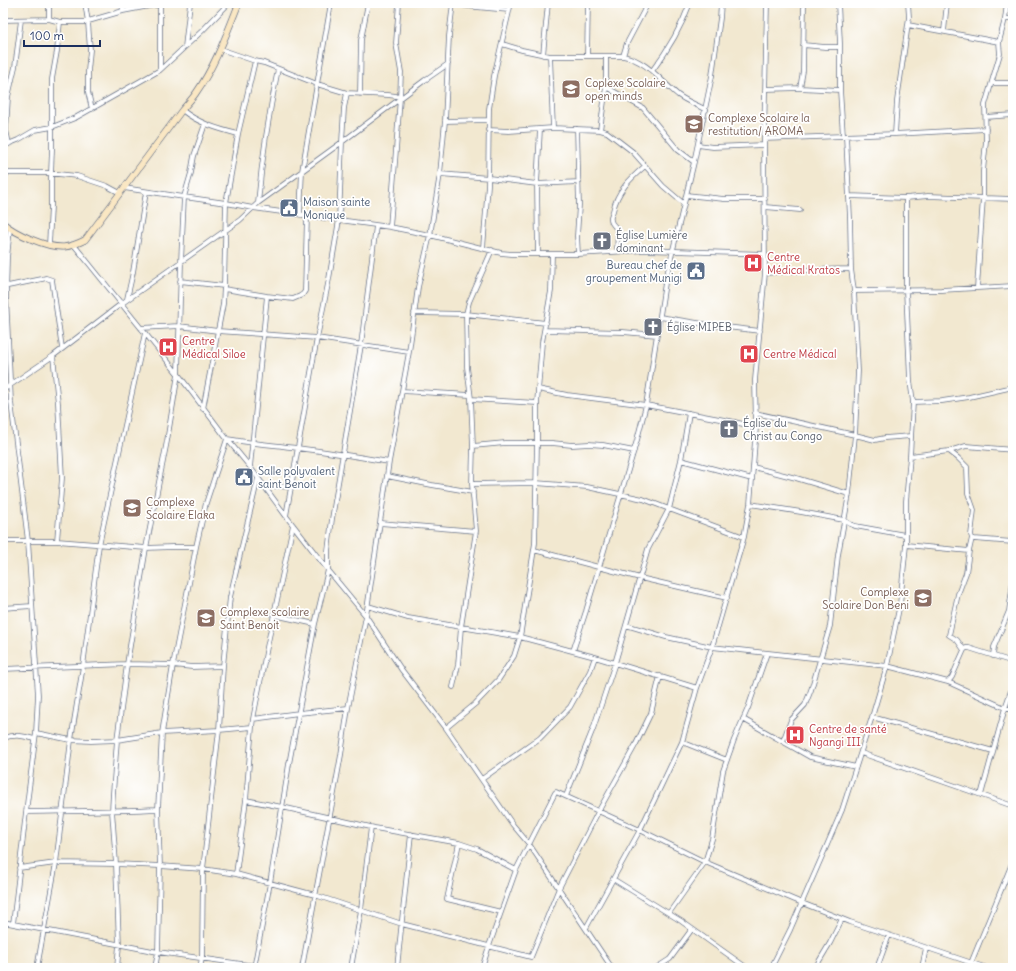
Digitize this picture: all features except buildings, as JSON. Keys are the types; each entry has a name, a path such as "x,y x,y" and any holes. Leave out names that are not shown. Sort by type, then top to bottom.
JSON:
{"main road":[{"path":"3,223 30,238 49,245 63,247 74,245 85,240 196,93 220,49 240,3"}],"street":[{"path":"49,3 49,19"},
{"path":"84,3 88,22 90,50 88,92 92,108"},
{"path":"122,3 123,11"},
{"path":"3,20 49,19 60,22 88,22 123,11 160,3 160,70"},
{"path":"184,48 190,3"},
{"path":"300,215 302,171 331,3"},
{"path":"360,94 361,40 368,3"},
{"path":"390,228 400,98 401,72 396,43 399,3"},
{"path":"445,3 509,10"},
{"path":"483,248 489,178 489,109 494,76 511,3"},
{"path":"543,55 548,3"},
{"path":"587,56 588,3"},
{"path":"623,56 627,43 648,3"},
{"path":"652,71 678,32 690,3"},
{"path":"572,651 586,611 634,451 646,405 665,283 706,110 712,76 721,3"},
{"path":"586,928 640,830 682,742 697,688 712,647 744,537 750,504 753,467 756,427 755,380 765,273 764,139 767,3"},
{"path":"800,88 803,71 804,3"},
{"path":"783,741 790,720 806,702 811,690 830,626 838,555 849,494 855,435 858,371 854,291 851,269 849,196 840,90 838,3"},
{"path":"895,134 897,101 909,17 908,3"},
{"path":"944,31 947,3"},
{"path":"977,288 983,198 986,129 985,105 1000,54 999,42 1005,19 1007,3"},
{"path":"3,146 35,130 52,127 75,118 160,70 202,31 228,4"},
{"path":"302,968 348,708 368,606 389,462 409,352 418,286 430,235 440,174 445,121 449,36 453,4"},
{"path":"1005,19 1013,19"},
{"path":"9,144 6,130 8,97 15,67 21,20"},
{"path":"49,245 51,211 52,79 60,22"},
{"path":"908,24 999,42"},
{"path":"502,44 550,56 623,56 637,60 680,96 706,110"},
{"path":"804,45 840,47"},
{"path":"220,49 264,63 317,84 347,93 388,95 400,98"},
{"path":"550,56 553,128"},
{"path":"600,130 606,87 606,56"},
{"path":"203,409 223,304 226,203 238,134 255,61"},
{"path":"3,390 240,220 258,203 448,64"},
{"path":"258,203 270,109 278,69"},
{"path":"992,83 1013,83"},
{"path":"606,87 642,108 678,150 694,162"},
{"path":"766,89 800,88 840,90"},
{"path":"286,516 339,220 344,108 347,93"},
{"path":"182,110 204,124 238,134"},
{"path":"986,117 1013,115"},
{"path":"445,121 488,120"},
{"path":"117,968 119,945 116,864 112,811 117,740 127,664 146,548 167,441 178,374 184,197 191,173 195,151 204,124"},
{"path":"488,130 509,131 553,128 600,130 607,132 633,152 663,186 684,204"},
{"path":"538,254 537,184 540,129"},
{"path":"577,129 579,182 577,236 578,254"},
{"path":"764,139 986,129"},
{"path":"698,145 713,147 764,145"},
{"path":"617,251 619,231 611,220 613,208 622,189 631,178 645,166"},
{"path":"3,173 51,173 77,176 107,186 120,193"},
{"path":"440,174 537,184 579,182"},
{"path":"124,188 390,228 430,235 512,254 578,254 646,250 765,254"},
{"path":"128,299 146,192"},
{"path":"686,195 727,199 765,199"},
{"path":"849,196 906,198 928,196 1013,199"},
{"path":"771,968 790,930 839,817 861,753 887,666 900,604 906,545 906,500 910,456 912,402 906,290 906,198"},
{"path":"765,207 800,210"},
{"path":"180,281 224,287 267,296 296,298 303,294 305,290 307,216"},
{"path":"254,967 315,624 328,570 328,551 361,345 376,226"},
{"path":"10,228 4,287 11,402 28,541 38,695 36,733 13,924"},
{"path":"74,245 178,374 203,409 250,467 286,516 366,616 401,669 446,728 491,794 529,844 612,968"},
{"path":"453,687 458,665 476,531 472,484 473,446 471,397 467,367 466,314 469,302 492,250"},
{"path":"446,728 474,704 499,679 514,656 520,637 535,544 537,403 542,342 551,291 552,254"},
{"path":"765,273 851,269"},
{"path":"4,287 46,278 52,280 62,348"},
{"path":"854,291 1013,286"},
{"path":"250,467 267,296"},
{"path":"414,313 466,314 546,323"},
{"path":"660,317 760,331"},
{"path":"140,328 179,326 317,338 409,352"},
{"path":"545,330 622,332 657,335"},
{"path":"37,968 56,863 71,740 83,666 99,544 145,334"},
{"path":"52,356 58,403 62,478 57,542"},
{"path":"912,402 942,401 1013,387"},
{"path":"538,388 567,395 646,405 756,427"},
{"path":"402,391 537,403"},
{"path":"566,796 593,729 615,663 648,549 669,510 681,460 689,413"},
{"path":"755,413 875,440 911,436"},
{"path":"227,439 343,454 389,462"},
{"path":"156,968 158,952 160,866 158,809 162,733 173,665 196,547 206,503 227,439"},
{"path":"473,446 543,442 572,445 603,445 634,451"},
{"path":"910,456 949,451 966,446 1013,450"},
{"path":"949,451 967,467 968,493 974,510 971,535 972,538 968,551 966,573 958,594 949,636 956,640 964,650"},
{"path":"681,460 752,479"},
{"path":"753,467 849,494"},
{"path":"387,476 473,492"},
{"path":"200,968 202,958 202,869 219,730 223,666 230,597 258,478"},
{"path":"472,484 536,483 587,487 643,499 744,537"},
{"path":"262,485 291,487"},
{"path":"750,504 794,510 844,520 855,526 905,535"},
{"path":"380,523 476,531"},
{"path":"236,874 246,800 253,719 293,525"},
{"path":"972,538 1013,542"},
{"path":"3,541 99,544 146,548 172,546 196,547"},
{"path":"906,545 968,551"},
{"path":"534,550 640,578 726,598"},
{"path":"993,656 994,647 1009,611 1013,581"},
{"path":"3,608 32,606"},
{"path":"368,606 408,618 520,637 595,657 697,688"},
{"path":"274,616 315,624"},
{"path":"626,625 666,637 712,647 887,666 948,682 1005,708 1013,710"},
{"path":"948,682 966,648 1013,662"},
{"path":"669,913 706,862 712,839 723,774 727,760 766,653"},
{"path":"482,779 540,738 570,707 590,671 595,657"},
{"path":"3,669 127,664 195,667 223,666"},
{"path":"19,868 56,863 116,864 202,869 236,874 315,895 402,924 532,956 559,888 651,713 660,676"},
{"path":"981,795 1005,708 1013,685"},
{"path":"253,719 348,708"},
{"path":"872,717 993,751"},
{"path":"743,719 810,756 856,767"},
{"path":"36,733 71,740 90,741 117,740 162,733 252,727"},
{"path":"3,738 20,735 35,739"},
{"path":"682,742 727,760"},
{"path":"861,753 1013,806"},
{"path":"482,968 516,870 555,793 558,792 706,862 802,903 842,919 987,968"},
{"path":"246,800 371,827 459,843 477,849 516,870"},
{"path":"26,812 158,809"},
{"path":"351,968 361,910 371,827"},
{"path":"397,968 411,834"},
{"path":"459,843 447,899 501,912"},
{"path":"971,963 1013,861"},
{"path":"613,879 669,913 747,968"},
{"path":"815,968 842,919"},
{"path":"3,922 158,952 254,967 270,968"},
{"path":"656,968 670,959 692,929"},
{"path":"877,968 889,935"},
{"path":"922,968 926,948"}],"place":[{"name":"Coplexe Scolaire open minds","path":"571,89"},
{"name":"Complexe Scolaire la restitution/ AROMA","path":"694,124"},
{"name":"Maison sainte Monique","path":"289,208"},
{"name":"Église Lumière dominant","path":"602,241"},
{"name":"Centre Médical Kratos","path":"753,263"},
{"name":"Bureau chef de groupement Munigi","path":"696,271"},
{"name":"Église MIPEB","path":"653,327"},
{"name":"Centre Médical Siloe","path":"168,347"},
{"name":"Centre Médical","path":"749,354"},
{"name":"Église du Christ au Congo","path":"729,429"},
{"name":"Salle polyvalent saint Benoit","path":"244,477"},
{"name":"Complexe Scolaire Elaka","path":"132,508"},
{"name":"Complexe Scolaire Don Beni","path":"923,598"},
{"name":"Complexe scolaire Saint Benoit","path":"206,618"},
{"name":"Centre de santé Ngangi III","path":"795,735"}]}
